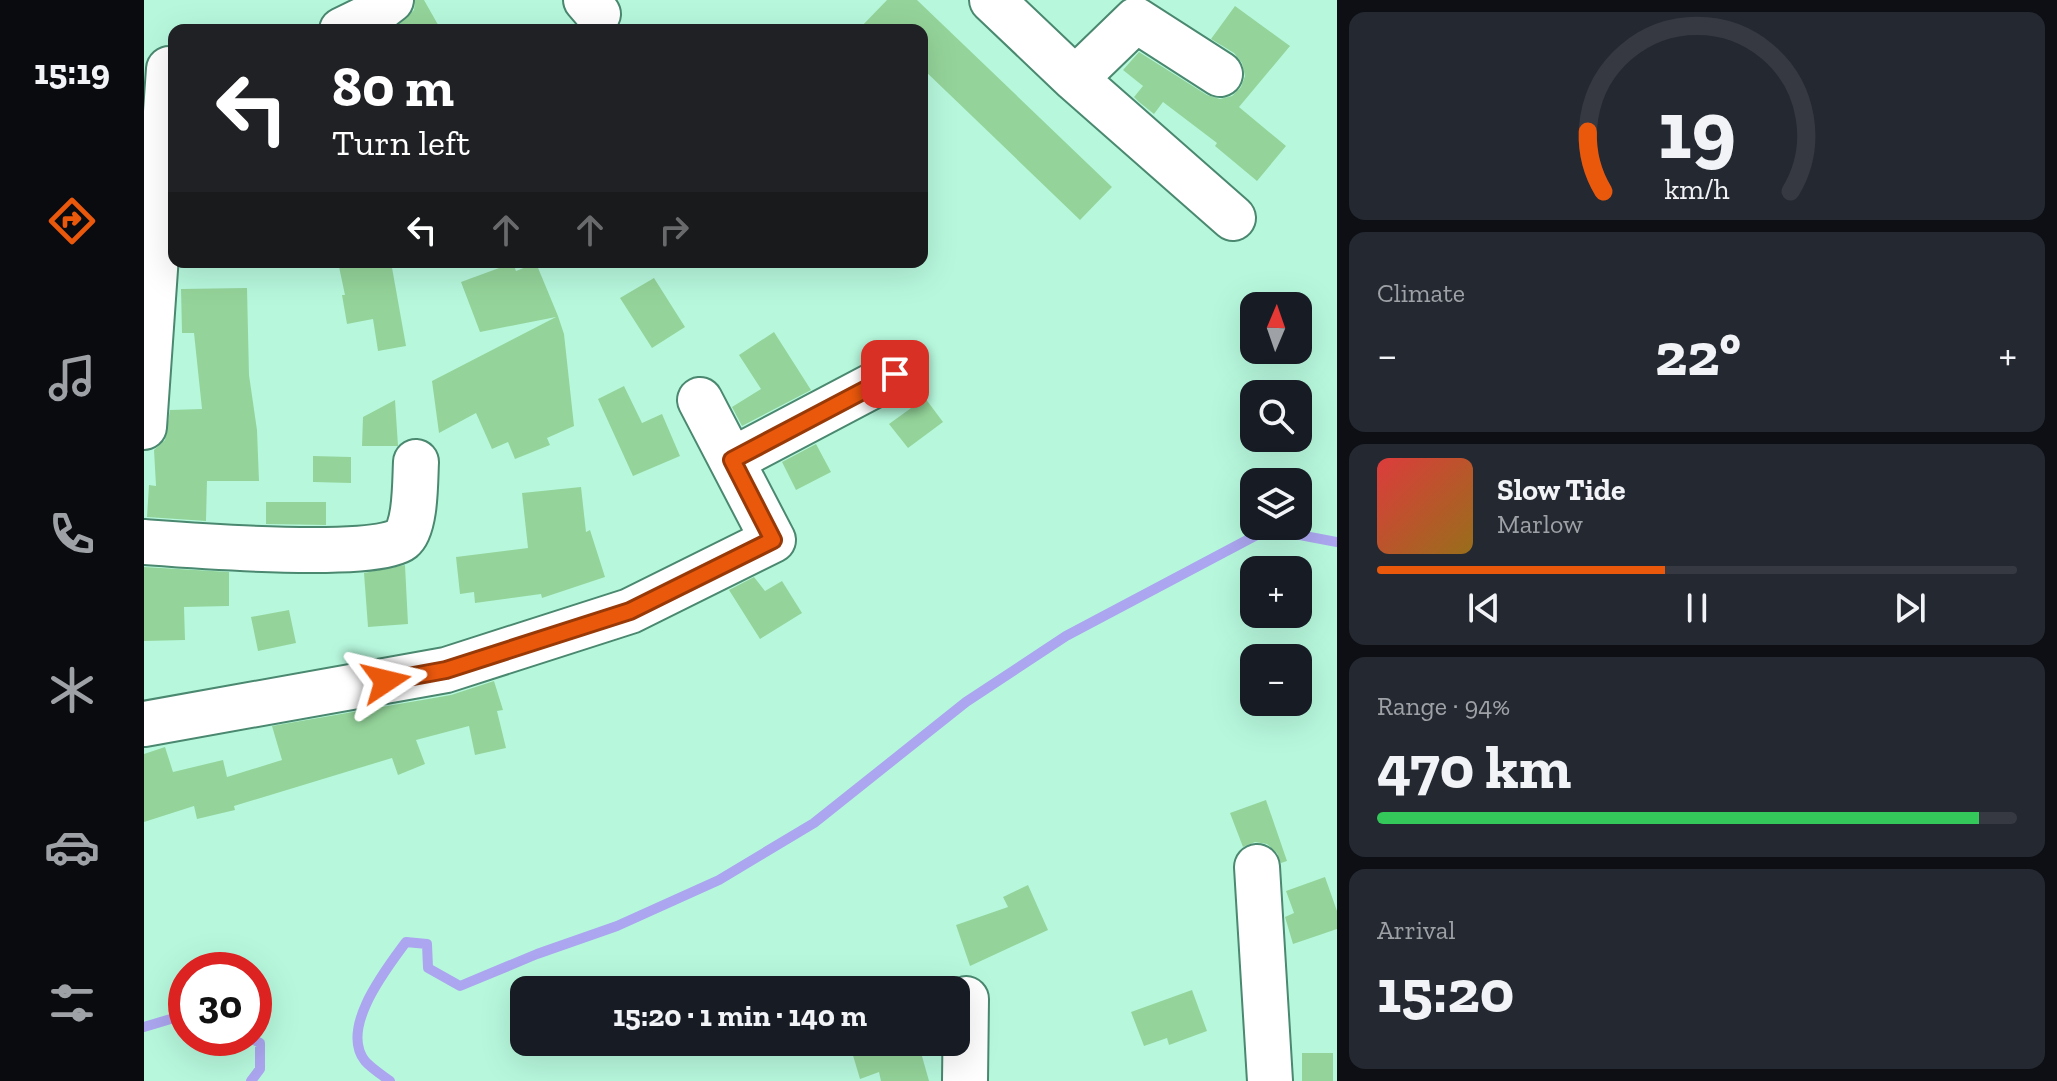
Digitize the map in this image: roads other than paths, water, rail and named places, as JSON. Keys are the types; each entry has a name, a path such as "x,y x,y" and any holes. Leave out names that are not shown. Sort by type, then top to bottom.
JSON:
{"street":[{"path":"992,0 1075,79 1233,218"},
{"path":"1075,79 1136,20 1220,74"},
{"path":"144,427 162,68"},
{"path":"732,460 895,374"},
{"path":"144,724 446,670 630,611 773,540 700,400"},
{"path":"144,542 249,550 367,548 401,541 410,529 416,462"},
{"path":"1257,867 1270,1081"},
{"path":"965,1056 965,1081"}],"waterway":[{"path":"390,1081 365,1061 359,1047 358,1032 378,982 406,942 427,944 428,968 460,986 537,954 617,926 719,880 814,823 966,702 1066,636 1268,529 1337,542"},
{"path":"144,1027 168,1020"},
{"path":"251,1081 260,1069 260,1056"}]}
